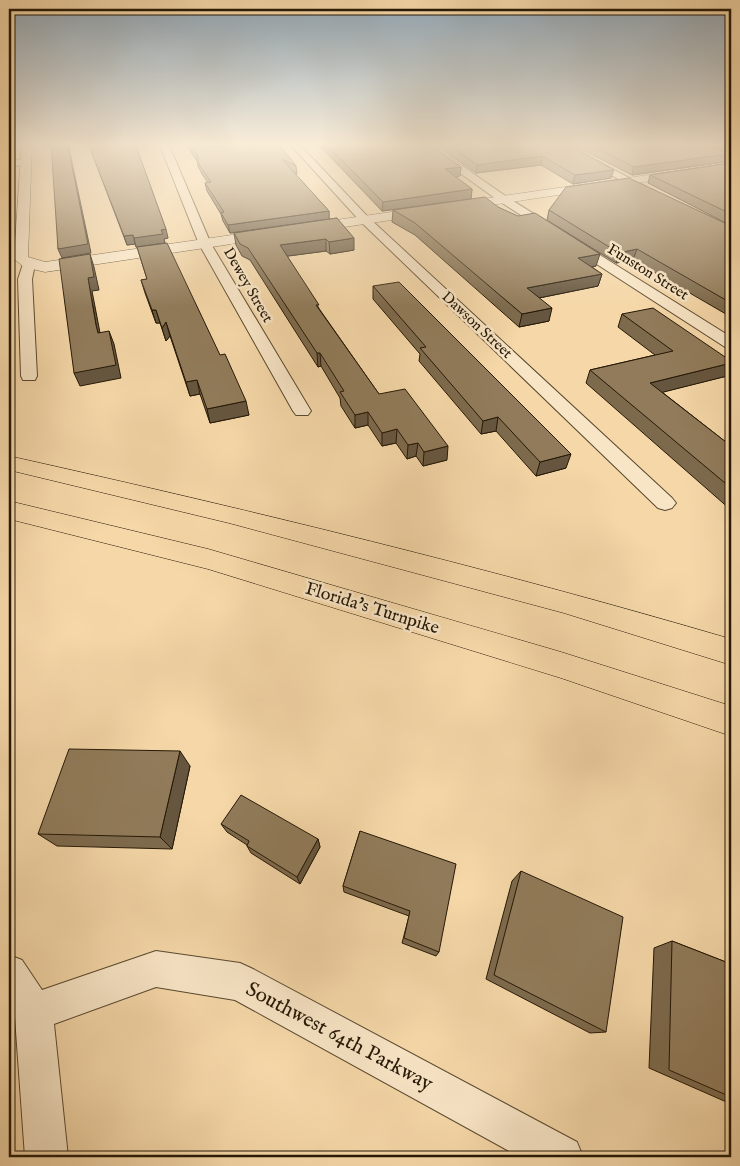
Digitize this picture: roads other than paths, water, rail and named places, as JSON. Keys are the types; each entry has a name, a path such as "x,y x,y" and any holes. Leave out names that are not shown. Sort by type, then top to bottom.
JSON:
{"highway":[{"path":"9,463 258,521 564,602 731,652"},
{"name":"Florida's Turnpike","path":"9,510 208,559 561,665 731,721"}],"street":[{"path":"24,197 21,259 30,264 45,267 514,197"},
{"name":"Dewey Street","path":"186,197 205,244 302,411"},
{"name":"Dawson Street","path":"344,197 364,219 665,503"},
{"name":"Funston Street","path":"503,199 731,344"},
{"path":"9,270 30,264"},
{"path":"29,376 25,279 30,264"},
{"name":"Southwest 64th Parkway","path":"34,1012 156,970 240,982 562,1157"},
{"path":"9,973 34,1012 46,1157"}]}
